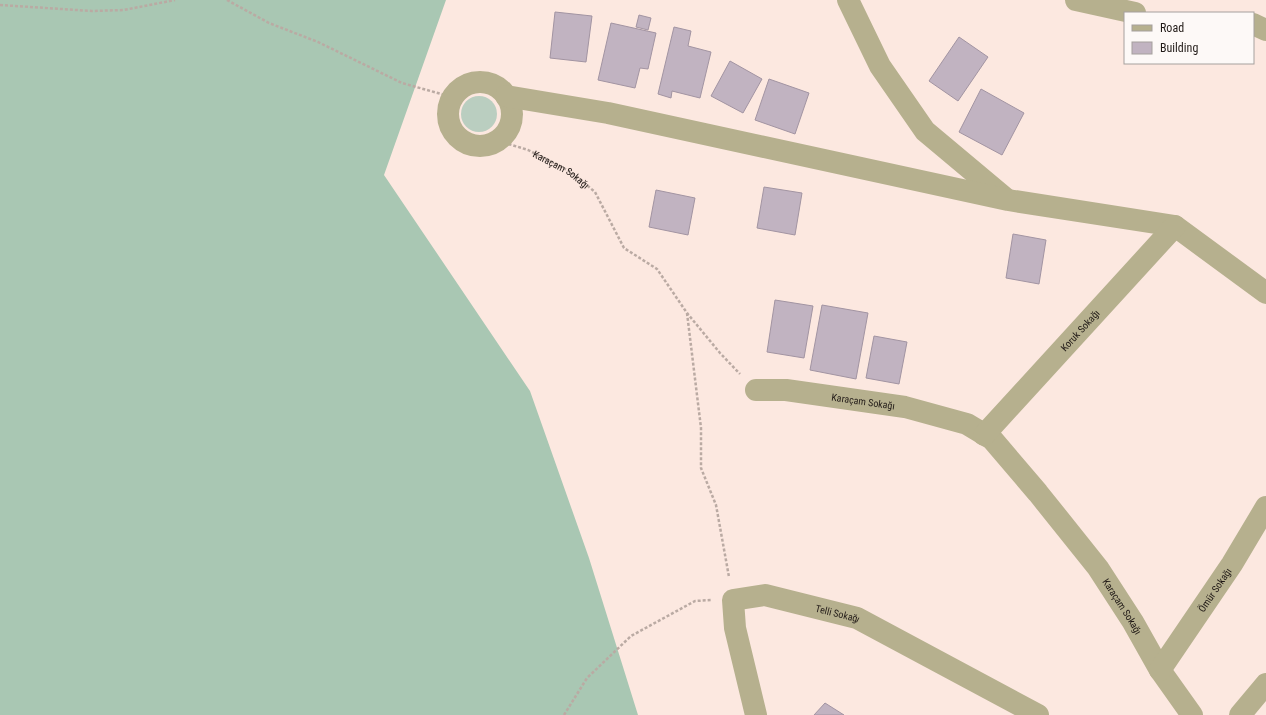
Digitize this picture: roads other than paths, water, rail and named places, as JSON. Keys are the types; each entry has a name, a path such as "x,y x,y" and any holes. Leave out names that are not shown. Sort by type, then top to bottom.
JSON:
{"street":[{"path":"848,0 880,66 925,131 1008,200"},
{"path":"1076,0 1130,12"},
{"path":"1254,24 1266,30"},
{"path":"506,96 512,107 512,120 507,132 499,141 488,146 475,146 463,142 454,133 448,122 448,109 452,98 461,88 472,83 485,82 497,87 506,96 616,115 1008,200 1175,226 1266,294"},
{"name":"Koruk Sokağı","path":"984,435 1175,226"},
{"name":"Karaçam Sokağı","path":"756,390 786,390 905,407 967,424 992,439 1098,568 1133,622 1160,670 1192,715"},
{"name":"Ömür Sokağı","path":"1160,670 1232,564 1266,507"},
{"name":"Telli Sokağı","path":"756,715 735,628 733,600 765,595 857,618 1038,715"},
{"path":"1240,715 1266,684"}]}
